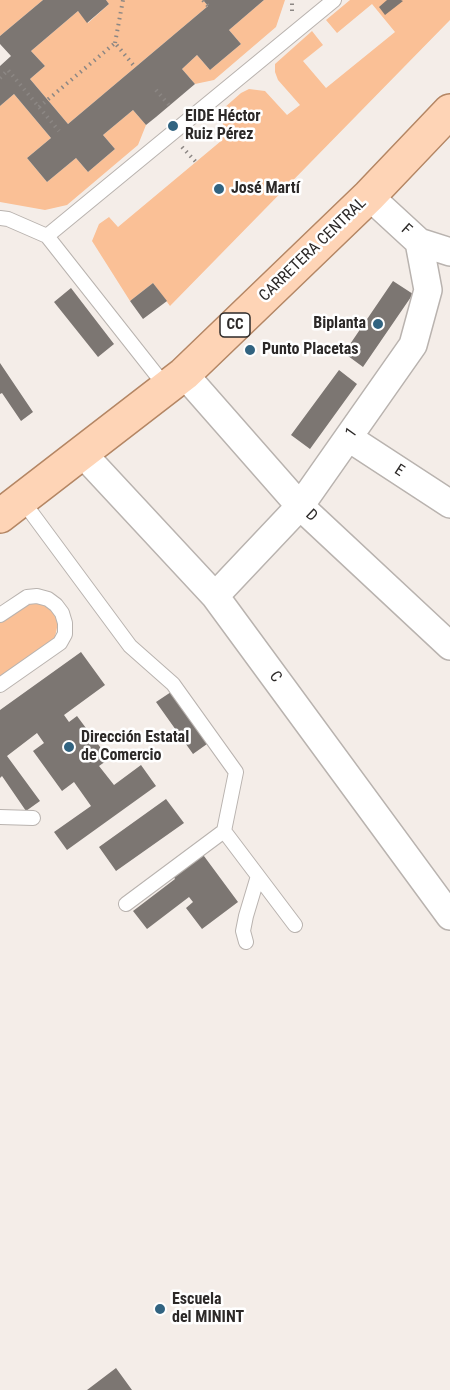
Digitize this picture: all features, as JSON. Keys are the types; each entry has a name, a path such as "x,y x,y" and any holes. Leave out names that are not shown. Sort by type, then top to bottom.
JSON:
{"main road":[{"name":"CARRETERA CENTRAL","path":"11,508 175,381 369,196 450,111"}],"street":[{"name":"F","path":"369,196 419,242 450,252"},
{"name":"1","path":"215,596 300,506 412,345 428,290 419,242"},
{"name":"D","path":"175,381 300,506 450,646"},
{"name":"E","path":"349,438 450,504"},
{"name":"C","path":"82,453 215,596 450,916"}],"lane":[{"path":"47,236 334,0"},
{"path":"0,218 8,219 47,236 175,381"},
{"path":"11,508 130,646 173,684 236,772 224,831 126,904"},
{"path":"0,615 27,597 37,596 56,604 65,623 60,643 0,685"},
{"path":"0,817 33,818"},
{"path":"224,831 295,925"},
{"path":"246,942 243,931 258,876"}],"path":[{"path":"39,107 115,43 123,0"},
{"path":"203,0 208,6"},
{"path":"115,43 135,67"},
{"path":"0,78 8,70 59,131"},
{"path":"156,90 169,105"}],"shaded area":[{"path":"0,0 43,0 0,36"},
{"path":"106,0 203,0 208,6 68,124 30,79 45,66 31,51 78,11 88,23 109,4"},
{"path":"264,0 285,0 276,27 214,80 195,84 182,69 197,55 210,70 241,44 229,30"},
{"path":"350,0 450,0 450,20 170,306 153,283 130,301 92,241 99,224 109,217 118,227 221,141 224,129 221,115 224,108 241,93 249,89 265,91 287,115 300,105 278,80 275,64 312,31 323,45 303,61 326,88 395,32 372,4 337,33 326,20"},
{"path":"14,94 51,138 27,158 47,182 76,158 88,172 115,149 103,135 133,110 146,125 138,145 67,205 45,210 0,202 0,106"},
{"path":"40,603 52,610 58,623 55,637 51,643 0,678 0,621 23,605"}],"building":[{"path":"43,0 106,0 109,4 87,23 78,11 31,51 45,66 30,79 68,124 208,6 203,0 264,0 229,30 241,44 210,70 197,55 182,69 195,84 156,117 146,125 133,110 103,135 115,149 88,172 76,158 47,182 27,158 51,138 14,94 0,106 0,66 11,56 0,44 0,36"},
{"path":"387,0 403,1 385,15 379,7"},
{"name":"Biplanta","path":"393,281 413,294 363,367 344,353"},
{"path":"153,283 167,301 143,319 130,301"},
{"path":"71,288 114,344 98,357 54,302"},
{"path":"0,363 33,412 21,421 2,393 0,394"},
{"name":"Biplanta","path":"339,370 357,384 310,449 291,435"},
{"name":"Dirección Estatal de Comercio","path":"81,652 105,685 64,715 69,722 77,716 109,759 99,766 114,785 141,765 156,786 67,850 54,832 91,806 74,782 62,791 33,751 44,743 37,733 7,756 40,801 26,811 2,776 0,778 0,710"},
{"path":"171,692 207,744 193,754 156,702"},
{"path":"166,799 184,823 116,871 99,847"},
{"path":"201,852 238,902 202,929 186,908 193,902 189,897 147,929 133,911 175,879 172,874"},
{"path":"116,1368 132,1390 87,1390"}],"place":[{"name":"EIDE Héctor Ruiz Pérez","path":"173,126"},
{"name":"José Martí","path":"219,189"},
{"name":"Biplanta","path":"378,324"},
{"name":"Punto Placetas","path":"250,350"},
{"name":"Dirección Estatal de Comercio","path":"69,747"},
{"name":"Escuela del MININT","path":"160,1309"}]}
